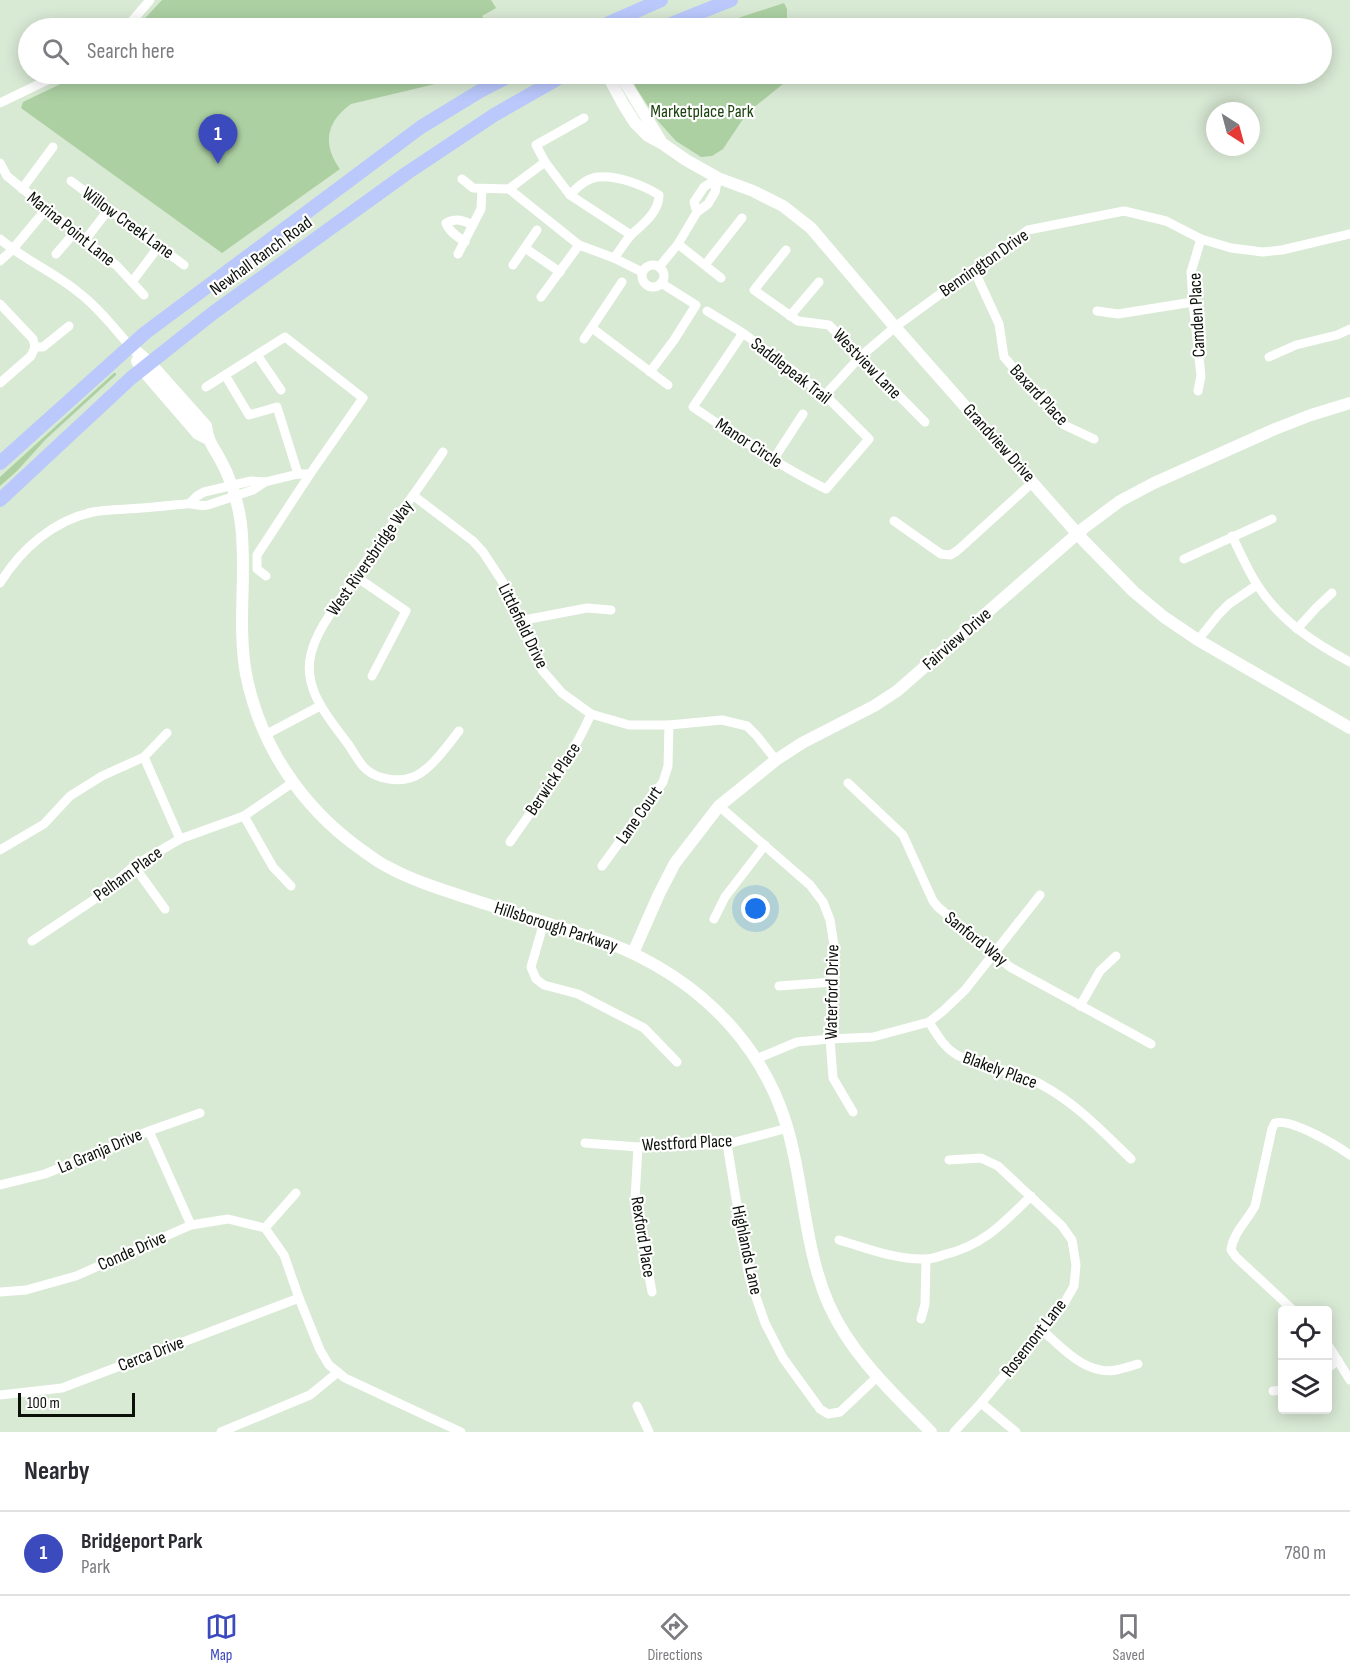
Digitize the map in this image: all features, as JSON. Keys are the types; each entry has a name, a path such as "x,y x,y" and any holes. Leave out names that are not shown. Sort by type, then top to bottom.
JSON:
{"main road":[{"path":"621,18 661,0"},
{"path":"686,18 730,0"},
{"name":"Newhall Ranch Road","path":"0,463 130,346 172,313 421,127 494,84"},
{"name":"Newhall Ranch Road","path":"0,500 146,366 213,313 407,173 494,115 548,84"}],"street":[{"path":"135,18 150,0"},
{"path":"0,103 39,84"},
{"name":"Grandview Drive","path":"612,84 635,123 648,136 718,178 753,191 783,206 811,228 1078,534 1134,592 1164,617 1198,640 1350,728"},
{"name":"Grandview Drive","path":"626,84 663,144"},
{"path":"584,118 536,145 545,162 570,195 631,235"},
{"path":"22,189 53,147"},
{"path":"462,179 473,188 509,189 545,162"},
{"name":"Marina Point Lane","path":"0,163 7,176 86,239 117,266 144,295"},
{"path":"570,195 579,185 597,176 646,187 658,195 657,205 642,227 631,235 614,258"},
{"path":"659,267 678,244 697,212 694,202 704,187 718,178"},
{"name":"Willow Creek Lane","path":"71,181 184,264"},
{"path":"458,254 481,209 482,189"},
{"path":"509,189 579,245 614,258 642,272"},
{"path":"0,261 47,208"},
{"path":"86,239 109,209"},
{"name":"Bennington Drive","path":"825,395 860,357 895,327 1028,230 1124,211 1166,221 1201,239 1231,249 1263,252 1282,250 1350,234"},
{"path":"705,265 742,218"},
{"path":"465,242 453,234 446,224 460,219 473,225"},
{"path":"513,265 537,230"},
{"path":"56,254 76,231"},
{"path":"0,239 76,290 94,305 130,346"},
{"name":"Camden Place","path":"1198,391 1201,376 1191,272 1201,239"},
{"path":"678,244 721,278"},
{"path":"541,297 579,245"},
{"path":"132,282 159,246"},
{"path":"525,248 560,272"},
{"name":"Westview Lane","path":"786,250 754,290 798,321 830,325 926,422"},
{"path":"642,272 650,266 659,267"},
{"path":"642,272 643,282 648,287 655,287 664,277 659,267"},
{"name":"Baxard Place","path":"974,270 999,324 1004,357 1064,425 1094,439"},
{"path":"584,339 622,282"},
{"path":"790,316 819,282"},
{"path":"650,372 696,305 661,283"},
{"path":"1097,311 1118,314 1193,302"},
{"path":"0,304 33,339 35,346 31,356 0,383"},
{"name":"Saddlepeak Trail","path":"707,311 743,333 825,395 869,438"},
{"path":"35,346 43,347 69,326"},
{"path":"592,328 668,384"},
{"path":"1269,357 1296,345 1337,335 1350,329"},
{"name":"Manor Circle","path":"743,333 693,407 772,460 825,489 869,438"},
{"path":"206,387 285,337 363,398 257,555 257,569 266,576"},
{"name":"Hillsborough Parkway","path":"130,346 198,434 208,439 221,460 233,491 241,523 242,644 246,672 253,705 265,735 292,783 311,807 339,834 383,865 417,881 633,953 681,980 726,1020 756,1059 780,1106 788,1128 795,1156 809,1242 816,1271 829,1305 859,1356 931,1432"},
{"path":"257,355 281,390"},
{"path":"225,375 249,415 277,407 298,474"},
{"name":"Fairview Drive","path":"633,953 675,863 719,806 776,760 802,743 874,706 897,691 1078,534 1120,501 1154,483 1275,429 1350,403"},
{"path":"772,460 803,414"},
{"name":"West Riversbridge Way","path":"320,705 312,688 309,670 310,656 316,637 355,576 414,496 443,452"},
{"path":"0,583 22,552 65,521 94,512 190,503 204,492 233,491 251,481 265,482 298,474 310,474"},
{"path":"894,521 941,554 950,555 1033,482"},
{"name":"Littlefield Drive","path":"414,496 473,541 483,552 502,581 542,670 562,693 591,714 629,725 669,725 722,720 747,726 776,760"},
{"path":"1184,559 1272,519"},
{"path":"1232,536 1257,585 1282,615 1321,647 1350,662"},
{"path":"355,576 406,610 372,676"},
{"path":"1198,640 1229,604 1257,585"},
{"path":"1297,629 1332,593"},
{"path":"519,621 587,608 611,610"},
{"path":"265,735 320,705 367,770 380,777 398,780 411,778 428,768 459,732"},
{"name":"Berwick Place","path":"510,842 569,758 591,714"},
{"name":"Lane Court","path":"602,866 663,782 668,766 669,725"},
{"path":"0,850 44,824 70,796 102,776 144,757 167,733"},
{"path":"144,757 180,839"},
{"name":"Pelham Place","path":"32,941 101,895 134,866 180,839 244,816 292,783"},
{"name":"Sanford Way","path":"848,783 903,835 933,901 938,907 1010,967 1151,1044"},
{"name":"Waterford Drive","path":"719,806 810,885 823,902 830,920 834,945 830,1039 833,1078 853,1112"},
{"path":"244,816 273,867 291,886"},
{"path":"714,919 725,897 765,845"},
{"path":"134,866 165,909"},
{"path":"756,1059 797,1042 873,1037 929,1022 964,990 1040,895"},
{"path":"544,922 531,967 536,980 544,985 578,994 644,1028 677,1062"},
{"path":"1080,1006 1100,971 1116,956"},
{"path":"778,986 832,982"},
{"name":"Blakely Place","path":"929,1022 939,1039 959,1056 1024,1076 1061,1096 1081,1111 1131,1159"},
{"name":"La Granja Drive","path":"0,1185 45,1174 149,1131 200,1113"},
{"path":"1288,1306 1231,1250 1232,1240 1255,1206 1272,1129 1275,1123 1282,1121 1321,1137 1350,1155"},
{"name":"Westford Place","path":"585,1143 638,1147 727,1144 788,1128"},
{"path":"149,1131 191,1225"},
{"name":"Highlands Lane","path":"727,1144 749,1277 765,1323 783,1358 820,1408 828,1414 840,1412 878,1377"},
{"name":"Rexford Place","path":"638,1147 635,1199 652,1292"},
{"name":"Rosemont Lane","path":"949,1160 981,1158 998,1166 1062,1226 1072,1240 1076,1265 1074,1286 1062,1307 954,1432"},
{"path":"296,1193 265,1228 284,1255 298,1299 320,1350 330,1365 345,1378 461,1432"},
{"path":"839,1240 892,1255 926,1260 960,1251 980,1242 1000,1227 1030,1196"},
{"name":"Conde Drive","path":"0,1292 27,1290 76,1276 191,1225 228,1219 265,1228"},
{"path":"921,1319 925,1304 926,1260"},
{"name":"Cerca Drive","path":"0,1395 62,1388 298,1299"},
{"path":"1042,1331 1082,1363 1101,1370 1114,1370 1138,1364"},
{"path":"1332,1351 1350,1380"},
{"path":"1332,1365 1338,1360"},
{"path":"221,1432 310,1395 338,1372"},
{"path":"981,1403 1016,1432"},
{"path":"637,1406 649,1432"}],"green space":[{"path":"162,0 491,0 496,8 482,16 483,18 145,18"},
{"path":"784,3 787,9 787,18 738,18"},
{"path":"60,84 435,84 351,104 336,118 329,134 331,151 340,169 222,253 21,108 23,102"},
{"name":"Marketplace Park","path":"634,84 783,84 752,109 723,149 712,156 701,157 676,141 657,120"},
{"path":"114,373 116,375 46,439 0,486 0,477"}],"place":[{"name":"Bridgeport Park","path":"218,164"}]}
